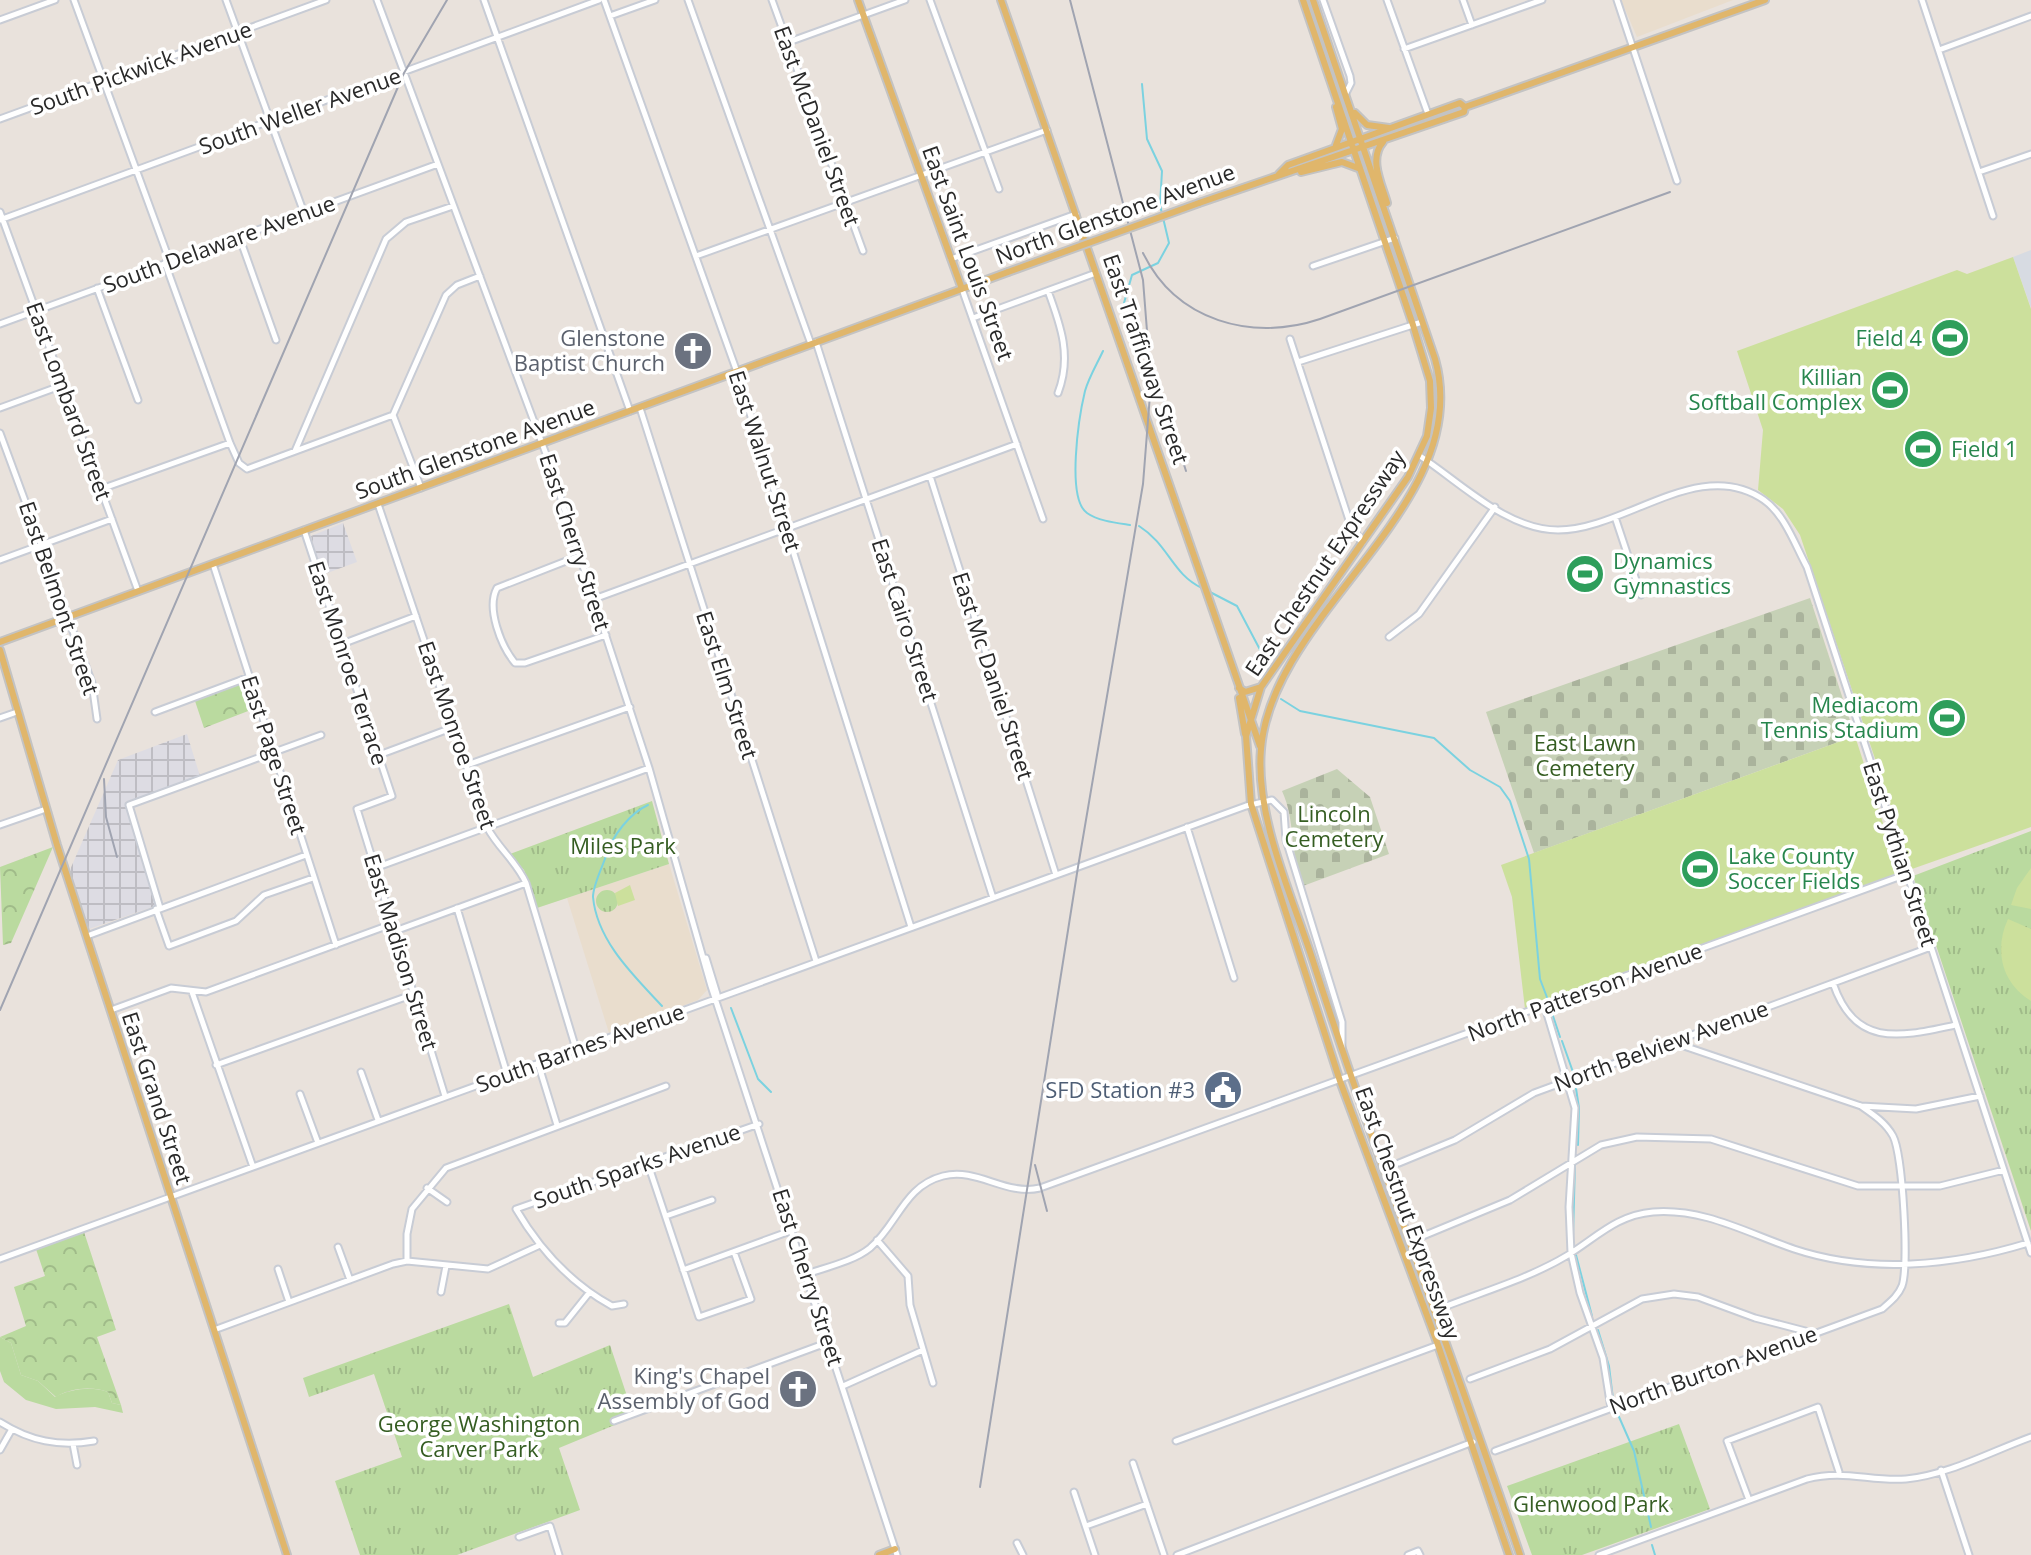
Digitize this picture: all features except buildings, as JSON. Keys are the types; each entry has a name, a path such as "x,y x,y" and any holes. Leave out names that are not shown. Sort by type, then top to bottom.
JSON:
{"main road":[{"name":"East Saint Louis Street","path":"858,0 962,289"},
{"name":"East Trafficway Street","path":"1001,0 1261,750"},
{"name":"East Chestnut Expressway","path":"1303,0 1413,325 1431,394 1430,422 1420,456 1261,687 1246,736 1251,804 1340,1081 1438,1345 1509,1555"},
{"name":"East Chestnut Expressway","path":"1313,0 1395,238 1439,376 1442,398 1440,426 1429,462 1283,678 1270,705 1261,750 1262,802 1350,1077 1448,1341 1520,1555"},
{"name":"North Glenstone Avenue","path":"1465,107 1765,0"},
{"path":"1318,42 1319,57 1342,129 1340,142 1329,150"},
{"path":"1349,103 1362,123 1389,128"},
{"name":"North Glenstone Avenue","path":"1279,174 1288,165 1352,141 1460,103 1465,107"},
{"name":"North Glenstone Avenue","path":"962,289 1279,174 1388,140 1464,112 1465,107"},
{"path":"1388,140 1378,148 1376,163 1395,238"},
{"path":"1292,172 1349,162 1363,174"},
{"name":"South Glenstone Avenue","path":"0,642 962,289"},
{"name":"East Grand Street","path":"0,650 46,809 287,1555"},
{"name":"East Trafficway Street","path":"1237,687 1246,736"},
{"path":"1237,687 1245,692 1261,687"},
{"path":"879,1555 896,1552"}],"street":[{"path":"0,20 55,0"},
{"path":"74,0 137,171 230,443 242,467 254,467 393,415"},
{"path":"226,0 304,213"},
{"name":"South Pickwick Avenue","path":"0,119 326,0"},
{"name":"East Cherry Street","path":"377,0 542,444 594,599 649,768 703,955 712,974 717,999 896,1552"},
{"path":"484,0 630,411"},
{"name":"South Weller Avenue","path":"1,220 602,0"},
{"name":"East Walnut Street","path":"602,0 737,372 911,927"},
{"path":"610,16 655,0"},
{"name":"East Cairo Street","path":"688,0 814,343 867,499 993,898"},
{"name":"East McDaniel Street","path":"772,0 863,251"},
{"path":"786,43 905,0"},
{"path":"930,0 999,189"},
{"path":"1323,0 1350,76 1351,83 1346,93"},
{"path":"1387,0 1428,114"},
{"path":"1463,0 1472,26"},
{"path":"1404,49 1542,0"},
{"path":"1617,0 1677,181"},
{"path":"1922,0 1993,216"},
{"path":"1939,50 2031,16"},
{"path":"696,256 1047,130"},
{"path":"1979,172 2031,154"},
{"name":"South Delaware Avenue","path":"0,324 438,164"},
{"path":"294,452 386,239 406,222 453,206"},
{"name":"East Lombard Street","path":"0,212 138,591"},
{"path":"951,259 1076,214"},
{"path":"239,236 276,340"},
{"path":"1313,266 1395,238"},
{"path":"973,318 1097,273"},
{"path":"421,488 393,415 444,297 454,286 480,276"},
{"path":"97,288 138,400"},
{"name":"East Saint Louis Street","path":"962,289 1043,519"},
{"path":"1048,291 1065,341 1063,377 1058,393"},
{"path":"1298,362 1422,322"},
{"path":"1290,339 1349,520 1362,543"},
{"path":"0,408 63,385"},
{"name":"East Elm Street","path":"640,408 816,961"},
{"name":"East Belmont Street","path":"0,433 92,683 97,719"},
{"path":"101,489 230,443"},
{"path":"594,599 1017,444"},
{"name":"East Pythian Street","path":"1420,456 1515,521 1558,530 1581,528 1708,486 1733,489 1764,500 1784,523 1807,567 2031,1253"},
{"name":"East Mc Daniel Street","path":"930,476 1056,875"},
{"name":"East Monroe Street","path":"378,504 487,827 499,848 519,866 526,883 576,1049"},
{"path":"1389,637 1419,614 1495,507"},
{"path":"1615,517 1641,595"},
{"path":"0,560 112,519"},
{"name":"East Monroe Terrace","path":"304,530 392,796 357,809"},
{"path":"579,556 497,588 491,606 509,655 515,663 525,663 606,635"},
{"name":"East Page Street","path":"213,564 336,945"},
{"path":"342,644 416,616"},
{"path":"155,712 249,677"},
{"path":"467,765 630,707"},
{"path":"0,718 17,712"},
{"path":"379,755 454,727"},
{"path":"313,878 264,895 236,921 169,946 129,805 321,735"},
{"path":"375,868 649,768"},
{"path":"1262,802 1272,800 1284,812 1286,840 1342,1022 1342,1052"},
{"name":"South Barnes Avenue","path":"0,1259 1262,802"},
{"path":"0,825 46,809"},
{"name":"East Madison Street","path":"357,809 445,1096"},
{"path":"1187,827 1234,978"},
{"path":"87,936 306,855"},
{"name":"North Patterson Avenue","path":"877,1240 913,1192 943,1176 973,1176 1004,1188 1027,1191 1263,1109 1907,874"},
{"path":"111,1010 171,988 206,992 336,945 526,883"},
{"path":"457,908 507,1074"},
{"name":"North Belview Avenue","path":"1399,1163 1455,1140 1522,1098 1931,947"},
{"path":"1833,983 1842,1010 1870,1030 1914,1033 1956,1025"},
{"path":"192,992 253,1167"},
{"path":"216,1065 414,994"},
{"path":"1545,1007 1569,1079 1575,1108 1569,1207 1571,1253 1603,1358 1611,1408"},
{"path":"1671,1042 1861,1106 1947,1105 1980,1096"},
{"path":"538,1063 557,1125"},
{"path":"361,1072 378,1121"},
{"path":"407,1261 407,1234 412,1209 427,1188 457,1162 666,1086"},
{"path":"300,1094 318,1143"},
{"path":"1861,1106 1880,1120 1893,1136 1902,1160 1905,1264"},
{"path":"1880,1120 1881,1108"},
{"name":"South Sparks Avenue","path":"213,1330 407,1261 488,1269 538,1246 516,1209 759,1124"},
{"path":"1423,1236 1510,1200 1573,1158 1601,1145 1637,1137 1673,1135 1711,1139 1858,1186 1940,1186 2005,1170"},
{"path":"647,1161 699,1317 751,1299 734,1252"},
{"path":"427,1188 447,1202"},
{"path":"666,1216 712,1200"},
{"path":"1444,1307 1532,1273 1571,1253 1608,1226 1627,1217 1653,1212 1691,1213 1796,1249 1843,1260 1905,1264 1949,1261 2028,1243"},
{"path":"683,1270 793,1230"},
{"path":"807,1274 858,1255 877,1240 908,1276 910,1305 933,1383"},
{"path":"538,1246 589,1293 612,1306 624,1304"},
{"path":"338,1247 350,1280"},
{"name":"North Burton Avenue","path":"1495,1451 1882,1309 1896,1297 1903,1283 1905,1264"},
{"path":"441,1292 446,1266"},
{"path":"278,1269 289,1302"},
{"path":"559,1323 565,1323 589,1293"},
{"path":"1470,1379 1550,1349 1642,1299 1674,1294 1698,1297 1813,1333"},
{"path":"1795,1328 1796,1340"},
{"path":"1176,1441 1448,1341"},
{"path":"614,1421 829,1342"},
{"path":"843,1386 923,1350"},
{"path":"1749,1500 1727,1441 1818,1407 1839,1472"},
{"path":"0,1422 33,1439 73,1444 94,1441"},
{"path":"0,1450 12,1429"},
{"path":"1599,1555 1807,1479 1839,1472 1902,1479 1941,1470 2031,1437"},
{"path":"1177,1555 1481,1439"},
{"path":"73,1444 77,1465"},
{"path":"1133,1463 1164,1555"},
{"path":"1941,1470 1969,1555"},
{"path":"1074,1492 1095,1555"},
{"path":"1086,1526 1147,1504"},
{"path":"519,1537 550,1526 559,1555"},
{"path":"1017,1543 1023,1555"},
{"path":"1408,1555 1419,1553"}],"shaded area":[{"path":"1621,0 1733,0 1637,37"},
{"path":"2031,250 2031,308 2013,257"},
{"path":"343,523 357,562 322,575 311,536"},
{"path":"187,734 200,776 125,802 155,906 89,929 69,872 118,760"},
{"path":"669,864 707,990 698,1000 609,1033 567,898"}],"green space":[{"path":"2013,257 2031,309 2031,827 1912,869 1800,535 1783,509 1758,490 1763,430 1737,351 1957,270 1967,274"},
{"name":"East Lawn Cemetery","path":"1810,598 1855,736 1534,853 1486,712"},
{"path":"244,683 256,708 204,728 195,701"},
{"name":"Lake County Soccer Fields","path":"1855,736 1899,873 1525,1009 1512,897 1501,865"},
{"name":"Lincoln Cemetery","path":"1337,769 1370,797 1389,854 1303,886 1282,791"},
{"name":"Miles Park","path":"652,801 669,864 537,908 524,870 510,854"},
{"path":"2031,831 2031,1231 1913,876"},
{"path":"53,847 11,943 3,945 0,867"},
{"path":"2031,868 2031,909 2011,905 2017,888"},
{"path":"630,885 635,900 618,906 615,893"},
{"path":"607,890 615,893 618,901 615,909 607,912 599,909 596,901 599,893"},
{"path":"2008,919 2031,929 2031,1001 2013,985 2003,964 2001,942"},
{"path":"84,1232 116,1330 97,1337 121,1405 112,1403 108,1392 95,1389 74,1390 56,1397 38,1381 21,1375 11,1343 0,1337 26,1326 14,1287 45,1276 36,1249"},
{"name":"George Washington Carver Park","path":"509,1304 533,1377 610,1345 632,1411 622,1422 559,1448 580,1510 457,1555 360,1555 335,1481 402,1457 374,1374 309,1397 303,1378"},
{"path":"0,1337 11,1343 21,1375 38,1381 55,1397 81,1389 102,1390 108,1392 112,1403 121,1405 123,1413 95,1407 56,1409 26,1400 4,1382 0,1371"},
{"name":"Glenwood Park","path":"1679,1424 1710,1509 1582,1555 1532,1555 1507,1486"}],"waterway":[{"path":"1122,310 1132,275 1158,263 1169,243 1160,205 1162,171 1147,139 1142,84"},
{"path":"1103,351 1085,391 1077,437 1077,491 1081,504 1091,516 1130,525"},
{"path":"1139,526 1157,542 1184,575 1202,588"},
{"path":"1208,591 1237,606 1267,663"},
{"path":"1281,699 1300,711 1434,738 1470,770 1500,787 1510,801 1529,859 1540,979 1548,1000"},
{"path":"648,805 628,819 613,841 593,897 596,913 609,943 662,1006"},
{"path":"731,1008 758,1079 771,1092"},
{"path":"1552,1013 1560,1037"},
{"path":"1562,1041 1573,1072"},
{"path":"1575,1082 1579,1108 1578,1145"},
{"path":"1573,1236 1575,1163"},
{"path":"1576,1255 1592,1316"},
{"path":"1598,1330 1609,1366 1613,1399"},
{"path":"1616,1410 1634,1451 1651,1527"},
{"path":"1652,1545 1655,1555"}],"railway":[{"path":"0,1010 404,73 447,0"},
{"path":"980,1487 1078,867 1143,484 1151,382 1143,280 1070,0"},
{"path":"1143,253 1157,276 1175,295 1196,310 1243,326 1294,326 1670,192"},
{"path":"1157,380 1186,471"},
{"path":"104,779 106,817 117,857"},
{"path":"1035,1165 1047,1211"}],"place":[{"name":"Field 4","path":"1950,338"},
{"name":"Glenstone Baptist Church","path":"693,351"},
{"name":"Killian Softball Complex","path":"1890,390"},
{"name":"Field 1","path":"1923,449"},
{"name":"Dynamics Gymnastics","path":"1585,574"},
{"name":"Mediacom Tennis Stadium","path":"1947,718"},
{"name":"Lake County Soccer Fields","path":"1700,869"},
{"name":"SFD Station #3","path":"1223,1090"},
{"name":"King's Chapel Assembly of God","path":"798,1389"}]}
